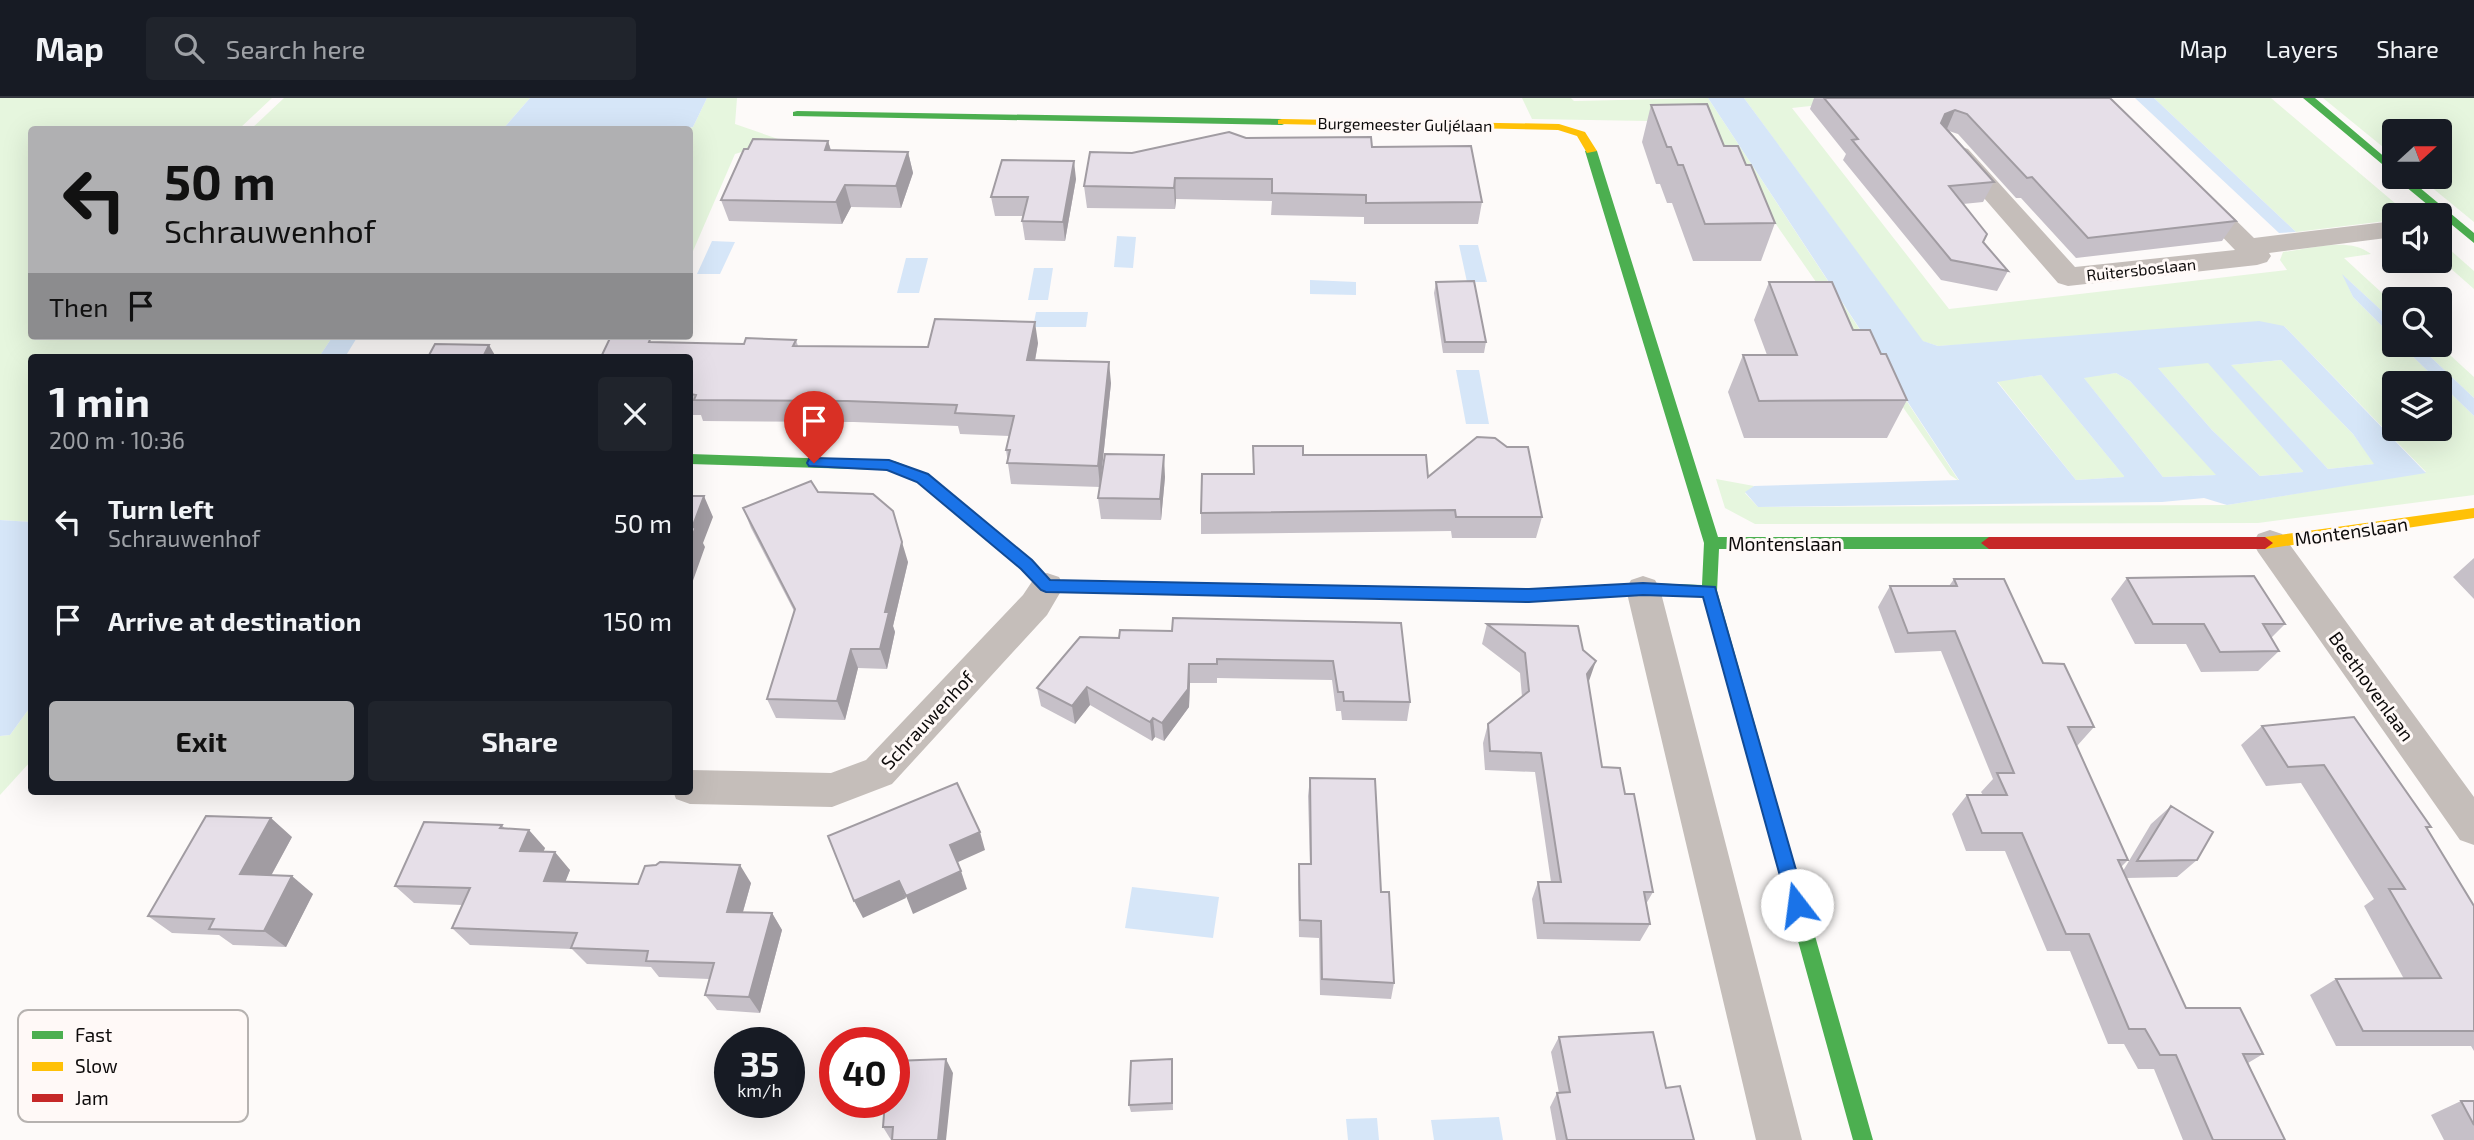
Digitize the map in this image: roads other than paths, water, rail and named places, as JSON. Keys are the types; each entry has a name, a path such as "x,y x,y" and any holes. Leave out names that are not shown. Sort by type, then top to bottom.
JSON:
{"street":[{"path":"2308,98 2382,162"},
{"name":"Burgemeester Guljélaan","path":"797,114 1559,127 1581,134 1590,147 1712,543"},
{"name":"Ruitersboslaan","path":"1948,141 2068,277 2257,256 2248,247"},
{"path":"2182,182 2248,247 2382,230"},
{"path":"2413,189 2456,228"},
{"path":"693,459 889,465 923,478 1027,565 1046,586 1529,596 1643,589 1709,591"},
{"name":"Montenslaan","path":"1863,1140 1709,591 1712,543 2270,543 2474,513"},
{"name":"Beethovenlaan","path":"2270,543 2474,828"},
{"name":"Schrauwenhof","path":"693,787 832,790 879,772 1035,606 1046,586"},
{"path":"1643,589 1779,1140"}],"water":[{"path":"530,98 707,98 693,127 506,126"},
{"path":"1708,98 1744,98 1923,341 1938,346 2259,321 2284,326 2382,427 2382,441 2395,441 2426,473 2227,505 2204,498 2162,502 1758,507 1745,492 1754,486 1959,480","holes":["2281,360 2353,434 2374,464 2328,469 2231,365","2208,363 2303,471 2303,472 2260,476 2212,430 2158,368","2116,373 2130,381 2216,475 2163,477 2084,378","2041,375 2124,476 2124,477 2076,480 1997,382"]},
{"path":"2135,98 2154,98 2296,232 2279,233"},
{"path":"1117,236 1136,237 1133,268 1114,267"},
{"path":"712,241 735,242 720,274 697,274"},
{"path":"1459,245 1478,245 1487,282 1467,282"},
{"path":"906,258 928,258 919,293 897,293"},
{"path":"1034,268 1053,268 1048,300 1028,300"},
{"path":"2342,274 2382,311 2382,326 2353,297"},
{"path":"1310,280 1356,282 1356,295 1310,294"},
{"path":"1036,312 1088,312 1086,327 1033,327"},
{"path":"330,340 356,340 347,354 321,354"},
{"path":"2413,357 2431,357 2445,371 2428,371"},
{"path":"1456,370 1479,370 1489,424 1466,424"},
{"path":"2452,377 2474,398 2474,416 2452,395"},
{"path":"0,520 28,522 28,710 10,735 0,736"},
{"path":"1132,887 1219,897 1213,938 1125,928"},
{"path":"1499,1117 1503,1140 1434,1140 1431,1120"},
{"path":"1377,1118 1379,1140 1348,1140 1346,1119"}]}
